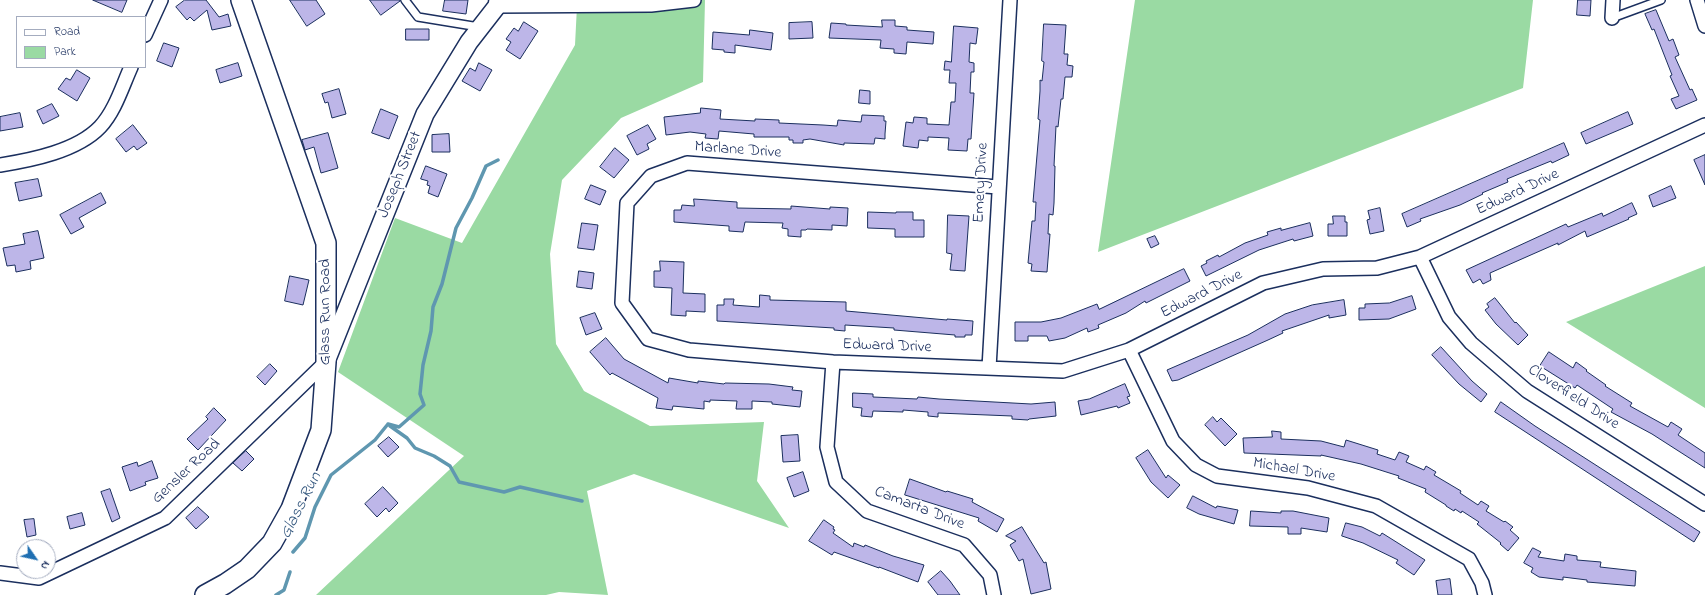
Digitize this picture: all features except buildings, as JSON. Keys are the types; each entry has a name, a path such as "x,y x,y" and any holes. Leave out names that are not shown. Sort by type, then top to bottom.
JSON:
{"main road":[{"name":"Glass Run Road","path":"205,595 247,569 272,543 291,509 321,430 326,362 326,243 241,0"}],"street":[{"path":"146,33 161,0"},
{"path":"498,3 651,5 694,0"},
{"name":"Emery Drive","path":"989,368 998,187 1010,0"},
{"path":"1612,18 1613,0"},
{"path":"1697,0 1705,26"},
{"name":"Joseph Street","path":"326,362 425,114 469,42 481,28 498,3"},
{"path":"0,165 64,150 84,140 100,126 114,107 131,68"},
{"name":"Edward Drive","path":"689,350 833,362 1063,371 1129,350 1264,283 1323,269 1377,268 1420,257 1705,125"},
{"name":"Marlane Drive","path":"689,350 648,339 622,303 627,203 651,176 687,163 998,187"},
{"name":"Cloverfield Drive","path":"1420,257 1449,317 1471,343 1527,391 1705,504"},
{"name":"Michael Drive","path":"1129,350 1173,441 1196,465 1217,476 1308,488 1376,506 1469,559 1482,583 1485,595"},
{"name":"Gensler Road","path":"0,573 39,578 165,518 326,362"},
{"name":"Camarta Drive","path":"833,362 826,447 836,482 867,512 964,545 990,575 994,595"}],"lane":[{"path":"405,0 418,17 481,28"},
{"path":"1612,18 1661,0"}],"green space":[{"path":"523,0 705,0 703,82 621,118 562,180 550,254 556,344 584,391 650,426 764,422 757,481 789,528 634,474 587,491 608,595 559,592 546,595 316,595 464,456 338,372 395,218 462,243 575,45 577,6"},
{"path":"1135,0 1533,0 1523,88 1098,252"},
{"path":"1705,266 1705,408 1566,322"}],"waterway":[{"path":"388,424 399,427 424,405 420,394 423,365 431,331 433,307 442,284 456,228 472,198 486,166 498,160"},
{"name":"Glass Run","path":"293,552 305,538 315,507 331,475 375,440 388,424"},
{"path":"390,426 407,438 415,448 434,456 450,466 459,482 504,492 520,487 582,501"},
{"name":"Glass Run","path":"276,595 284,590 290,572"}]}
